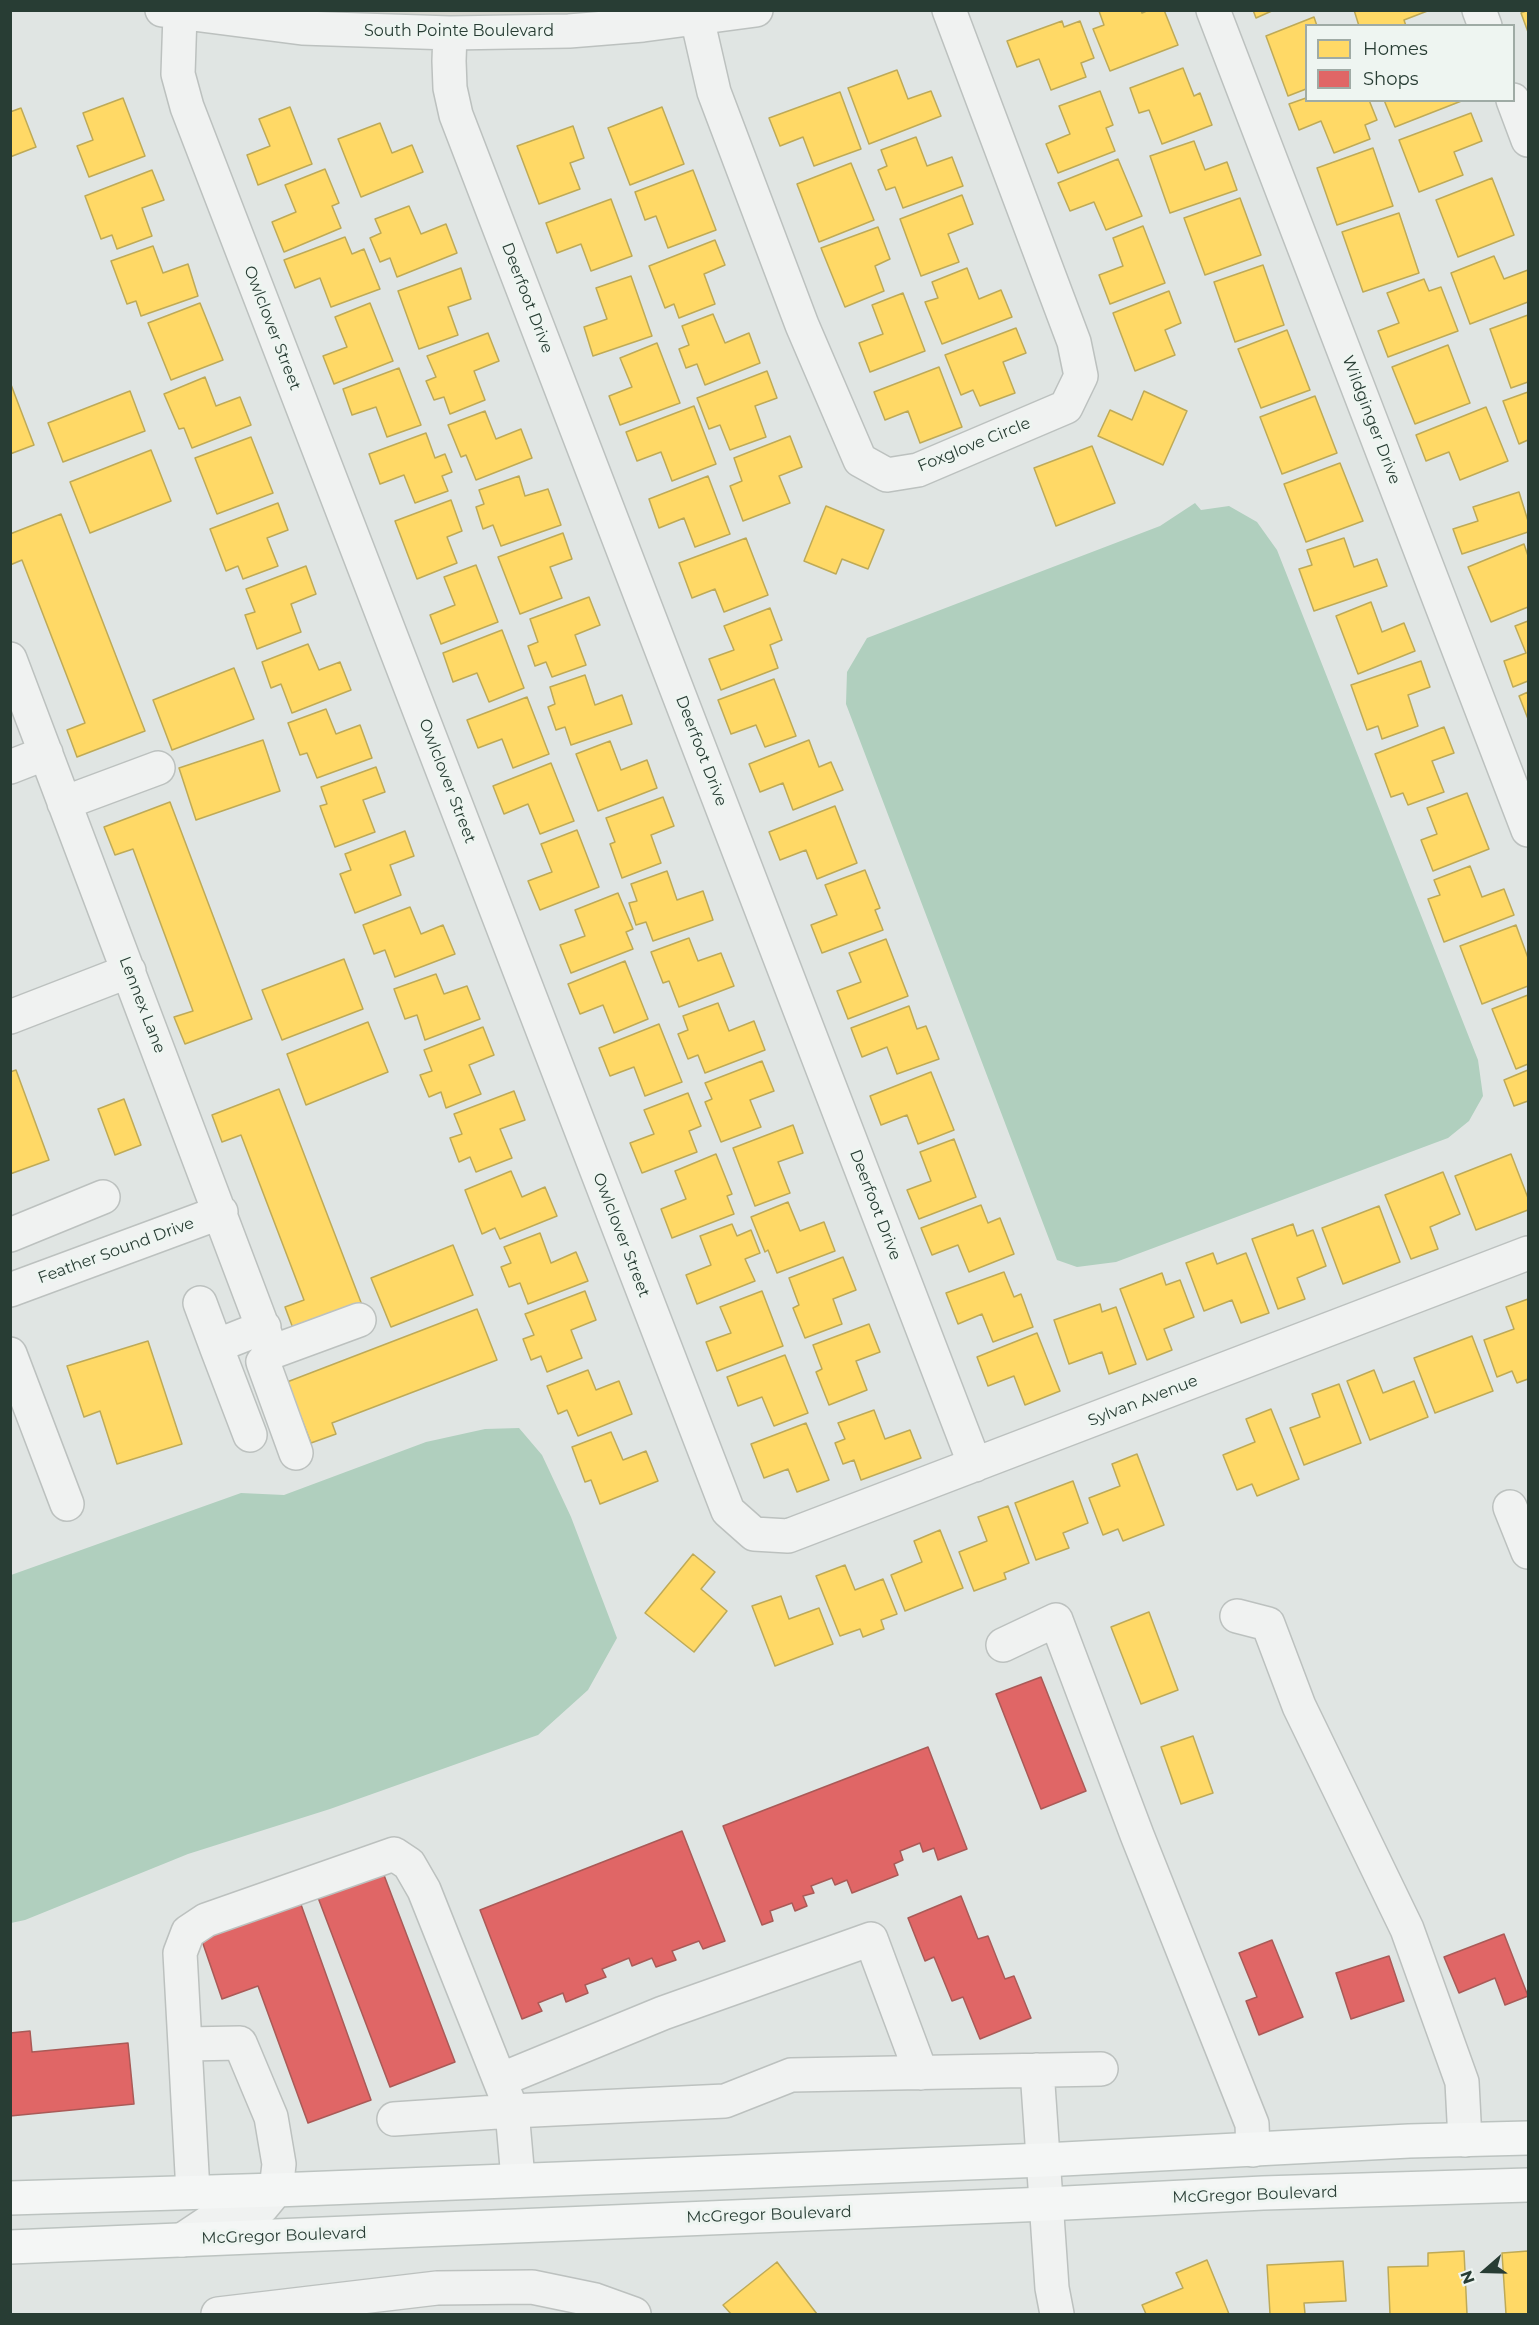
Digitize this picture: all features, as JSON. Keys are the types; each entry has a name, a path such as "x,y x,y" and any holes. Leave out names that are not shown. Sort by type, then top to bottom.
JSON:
{"main road":[{"path":"10,2198 1044,2160 1465,2139 1528,2138"},
{"name":"McGregor Boulevard","path":"10,2247 1263,2193 1528,2185"}],"street":[{"name":"South Pointe Boulevard","path":"171,12 302,28 450,33 510,21 579,30 756,10"},
{"name":"Foxglove Circle","path":"697,18 714,92 802,326 860,460 887,475 918,470 1066,407 1081,375 1074,342 960,43 950,10"},
{"name":"Wildginger Drive","path":"1213,10 1528,830"},
{"name":"Owlclover Street","path":"171,12 178,74 187,106 728,1511 754,1534"},
{"name":"Deerfoot Drive","path":"450,33 448,61 450,88 456,115 975,1465"},
{"path":"1514,102 1528,140"},
{"name":"Lennex Lane","path":"10,659 268,1340"},
{"path":"10,767 45,753"},
{"path":"64,803 158,768"},
{"path":"10,1017 129,971"},
{"path":"10,1235 103,1197"},
{"name":"Feather Sound Drive","path":"16,1287 221,1212"},
{"name":"Sylvan Avenue","path":"754,1534 788,1536 1528,1253"},
{"path":"10,1255 16,1287"},
{"path":"200,1303 250,1435"},
{"path":"216,1346 268,1340 359,1320"},
{"path":"268,1340 263,1362 296,1453"},
{"path":"10,1354 67,1504"},
{"path":"1510,1507 1528,1552"},
{"path":"1237,1616 1268,1624 1299,1706 1407,1929 1462,2082 1465,2139"},
{"path":"1003,1645 1056,1620 1137,1835 1252,2124 1253,2150"},
{"path":"193,2192 180,1953 188,1932 206,1920 394,1854 409,1864 424,1890 512,2111 518,2179"},
{"path":"500,2080 663,2013 871,1939 921,2073"},
{"path":"182,2240 215,2218 250,2212 262,2207 276,2190 279,2164 271,2117 240,2043 186,2044"},
{"path":"394,2119 725,2101 791,2075 1101,2069"},
{"path":"1037,2070 1052,2288 1057,2314"},
{"path":"218,2314 267,2312 437,2288 532,2287 595,2300 634,2314"}],"shaded area":[{"path":"269,11 650,11 421,19"},
{"path":"1195,503 1201,510 1229,506 1257,522 1277,550 1478,1060 1483,1096 1469,1121 1448,1138 1116,1262 1077,1267 1057,1260 846,704 847,672 867,638 1160,526"},
{"path":"519,1428 542,1455 571,1517 617,1638 588,1690 538,1735 330,1809 188,1854 25,1920 11,1923 11,1575 241,1493 284,1495 426,1442 485,1429"}],"building: Homes":[{"path":"1141,10 1142,13 1149,10 1164,10 1178,45 1110,71 1093,29 1104,25 1099,11"},
{"path":"1253,10 1274,10 1256,18"},
{"path":"1354,10 1430,10 1404,20 1405,24 1358,24"},
{"path":"1528,10 1528,32 1521,13"},
{"path":"1314,17 1316,24 1305,24 1305,89 1288,96 1266,36"},
{"path":"1062,21 1064,27 1080,21 1094,58 1081,63 1086,77 1051,90 1039,59 1017,67 1007,41"},
{"path":"1183,68 1194,96 1200,93 1212,125 1162,144 1149,110 1139,113 1130,88"},
{"path":"897,70 908,99 931,91 941,116 869,144 848,88"},
{"path":"1100,91 1113,125 1106,128 1115,151 1058,173 1046,144 1070,134 1059,106"},
{"path":"840,92 861,149 814,166 803,137 780,146 769,118"},
{"path":"123,98 145,156 89,177 77,146 93,140 83,113"},
{"path":"1305,98 1305,102 1370,102 1377,120 1365,125 1370,139 1334,153 1321,121 1299,130 1289,104"},
{"path":"1385,102 1459,102 1395,127"},
{"path":"290,107 312,164 258,185 247,155 270,146 259,119"},
{"path":"662,107 684,164 630,185 608,128"},
{"path":"21,108 36,147 10,157 10,112"},
{"path":"1471,113 1482,141 1454,152 1463,175 1419,192 1399,140"},
{"path":"380,123 392,153 412,145 423,172 361,197 338,139"},
{"path":"573,126 584,158 570,163 580,189 539,204 517,146"},
{"path":"916,137 927,166 952,157 963,186 903,208 895,187 886,190 878,170 887,166 881,150"},
{"path":"1194,141 1205,170 1227,162 1237,190 1170,213 1150,156"},
{"path":"1373,148 1393,206 1337,225 1317,168"},
{"path":"1118,159 1142,216 1106,230 1094,202 1070,211 1058,183"},
{"path":"851,163 874,220 819,242 797,184"},
{"path":"325,169 339,203 332,206 341,228 284,252 272,222 296,212 285,185"},
{"path":"152,170 164,200 142,208 152,236 117,249 112,235 101,239 85,196"},
{"path":"693,170 716,230 668,248 656,216 645,220 635,192"},
{"path":"1492,178 1514,235 1458,257 1436,200"},
{"path":"962,195 973,224 948,234 959,262 921,276 900,219"},
{"path":"1240,198 1261,255 1205,275 1184,218"},
{"path":"611,199 632,256 591,271 581,244 557,253 546,223"},
{"path":"409,206 421,234 446,224 457,253 397,277 390,258 380,262 370,238 381,233 375,219"},
{"path":"1399,213 1419,273 1363,292 1342,232"},
{"path":"1143,226 1165,283 1110,304 1099,275 1123,266 1113,238"},
{"path":"878,227 890,259 875,266 884,291 845,307 821,248"},
{"path":"345,237 352,254 364,249 380,289 331,307 320,278 295,288 284,260"},
{"path":"715,240 725,265 704,274 715,304 679,318 674,304 665,308 649,266"},
{"path":"153,246 163,273 188,264 198,296 141,316 136,301 127,304 111,261"},
{"path":"1494,256 1504,279 1528,270 1528,302 1470,324 1451,273"},
{"path":"1263,265 1284,325 1235,342 1214,282"},
{"path":"461,268 471,299 448,307 458,335 419,349 398,291"},
{"path":"967,268 979,299 1001,290 1012,317 942,344 925,302 938,298 932,282"},
{"path":"631,276 652,336 593,356 584,327 607,319 596,288"},
{"path":"1424,279 1429,291 1441,287 1458,331 1388,357 1378,331 1399,323 1387,293"},
{"path":"1169,291 1181,323 1165,330 1175,355 1135,371 1113,313"},
{"path":"903,293 925,351 870,372 859,343 883,334 872,305"},
{"path":"200,303 223,360 171,380 148,323"},
{"path":"370,303 393,361 334,384 323,356 347,347 335,317"},
{"path":"713,314 725,343 749,333 760,363 705,385 697,364 686,368 679,349 689,345 682,326"},
{"path":"1528,315 1528,382 1511,388 1490,329"},
{"path":"1016,328 1026,353 1003,362 1015,393 980,406 973,390 961,395 945,355"},
{"path":"1287,330 1310,390 1261,408 1238,349"},
{"path":"488,333 499,361 474,371 485,400 450,414 444,397 434,400 426,381 436,377 427,356"},
{"path":"657,343 680,403 620,425 609,396 632,387 620,358"},
{"path":"1448,345 1470,403 1415,424 1392,367"},
{"path":"939,367 962,427 920,443 908,411 885,420 874,392"},
{"path":"399,368 421,425 387,437 376,407 352,415 343,389"},
{"path":"767,371 777,398 755,406 766,437 730,450 720,425 709,429 697,398"},
{"path":"205,377 216,406 240,397 251,425 192,448 184,428 179,429 164,394"},
{"path":"10,382 34,445 10,454"},
{"path":"130,391 145,431 63,462 48,423"},
{"path":"1144,391 1187,411 1163,465 1098,436 1110,410 1132,420"},
{"path":"1528,392 1528,440 1519,444 1503,401"},
{"path":"1315,396 1337,453 1282,474 1260,417"},
{"path":"694,406 716,464 672,481 661,452 637,461 626,432"},
{"path":"1486,407 1508,461 1460,480 1449,452 1426,461 1416,435"},
{"path":"485,411 496,439 521,429 532,458 476,480 466,455 461,457 448,425"},
{"path":"426,433 435,458 445,454 452,472 442,476 448,491 415,503 404,475 380,484 369,454"},
{"path":"790,436 802,467 779,476 790,503 743,521 730,486 742,481 734,458"},
{"path":"251,437 273,493 217,514 195,458"},
{"path":"1092,446 1115,503 1056,526 1034,468"},
{"path":"151,450 171,501 90,533 70,482"},
{"path":"1340,463 1363,521 1306,542 1284,484"},
{"path":"519,476 525,496 548,489 561,525 501,546 493,525 483,529 476,507 484,504 479,490"},
{"path":"708,476 730,534 695,547 684,518 659,528 649,499"},
{"path":"1519,492 1528,521 1528,532 1462,554 1453,529 1478,521 1473,507"},
{"path":"451,500 462,531 447,537 457,563 417,579 395,521"},
{"path":"278,503 288,530 267,538 278,566 243,579 238,566 226,571 210,529"},
{"path":"826,506 884,530 868,569 842,559 836,574 804,561"},
{"path":"61,514 145,731 77,757 67,730 85,723 22,560 10,565 10,534"},
{"path":"563,533 572,559 550,567 562,598 520,614 498,557"},
{"path":"746,538 768,595 724,612 715,589 692,598 679,563"},
{"path":"1344,538 1354,567 1377,559 1387,586 1314,611 1299,569 1312,565 1307,550"},
{"path":"1524,544 1528,556 1528,607 1491,622 1468,567"},
{"path":"476,565 498,622 441,644 430,615 455,605 444,577"},
{"path":"306,566 316,594 291,604 301,632 257,649 245,615 255,612 246,589"},
{"path":"589,597 600,625 575,635 586,665 552,677 546,662 535,666 528,646 538,642 530,619"},
{"path":"1371,602 1382,632 1404,623 1415,651 1358,674 1336,616"},
{"path":"770,608 782,640 770,645 778,668 721,690 709,659 734,650 724,626"},
{"path":"1528,621 1528,681 1513,687 1504,661 1526,653 1515,626"},
{"path":"502,630 524,688 489,702 477,673 453,682 443,653"},
{"path":"308,644 319,670 340,662 351,690 292,713 281,684 271,688 262,662"},
{"path":"1421,661 1430,687 1408,695 1418,726 1382,739 1378,726 1367,730 1351,685"},
{"path":"234,668 254,719 172,750 153,700"},
{"path":"585,675 595,705 622,695 632,724 571,745 565,727 556,730 548,707 555,704 550,687"},
{"path":"774,679 796,736 765,747 756,725 731,734 718,700"},
{"path":"1528,692 1528,719 1519,696"},
{"path":"527,697 549,754 513,768 502,739 478,748 467,720"},
{"path":"326,709 336,734 360,725 372,758 317,778 307,753 300,755 288,723"},
{"path":"1444,727 1454,753 1432,761 1444,792 1408,805 1403,793 1391,797 1375,754"},
{"path":"263,740 280,791 196,820 179,768"},
{"path":"809,740 819,767 831,762 843,790 793,810 783,783 760,792 749,764"},
{"path":"610,741 621,770 647,760 657,788 598,811 576,754"},
{"path":"551,763 574,821 540,834 528,804 504,814 493,786"},
{"path":"376,767 385,792 363,800 375,832 335,847 320,806 327,804 321,787"},
{"path":"1467,793 1489,849 1433,871 1421,840 1437,834 1427,808"},
{"path":"663,797 674,826 651,835 661,863 622,878 610,844 615,842 606,818"},
{"path":"170,802 252,1019 185,1044 174,1017 193,1011 133,849 115,855 104,827"},
{"path":"835,806 857,863 817,879 806,850 780,860 769,832"},
{"path":"577,830 599,887 540,910 528,881 552,872 541,844"},
{"path":"405,831 414,856 390,865 401,895 355,913 340,874 351,870 345,854"},
{"path":"1470,866 1482,897 1504,889 1514,915 1444,942 1428,899 1440,895 1434,880"},
{"path":"865,870 880,908 875,910 883,930 822,953 811,925 837,915 825,885"},
{"path":"667,871 677,900 703,891 713,920 653,941 646,922 636,925 629,903 637,901 631,884"},
{"path":"618,893 633,929 626,932 633,949 571,973 560,945 585,936 575,910"},
{"path":"410,907 421,934 443,925 455,954 395,977 385,950 374,954 363,925"},
{"path":"1516,925 1528,958 1528,986 1482,1004 1460,946"},
{"path":"689,938 698,961 721,953 734,986 679,1007 669,981 663,983 651,952"},
{"path":"886,939 908,996 848,1019 837,991 861,982 849,953"},
{"path":"344,959 363,1009 282,1040 262,990"},
{"path":"625,961 648,1019 614,1033 603,1005 580,1014 568,984"},
{"path":"436,974 444,994 467,986 480,1019 425,1040 417,1015 405,1019 394,989"},
{"path":"1528,995 1528,1064 1516,1069 1492,1009"},
{"path":"718,1003 729,1031 754,1021 765,1050 705,1073 698,1055 688,1059 678,1034 688,1030 683,1016"},
{"path":"909,1006 917,1029 926,1026 939,1059 897,1074 887,1047 862,1057 851,1028"},
{"path":"368,1022 388,1072 306,1105 287,1054"},
{"path":"659,1024 682,1082 645,1096 634,1067 610,1076 599,1048"},
{"path":"483,1027 494,1055 469,1065 481,1094 446,1108 441,1092 429,1097 420,1075 432,1071 424,1050"},
{"path":"762,1061 774,1091 750,1100 761,1127 721,1142 705,1102 712,1099 705,1083"},
{"path":"16,1070 49,1160 10,1174 10,1072"},
{"path":"1528,1070 1528,1101 1514,1106 1504,1080"},
{"path":"931,1072 954,1130 918,1144 907,1115 881,1125 870,1096"},
{"path":"279,1089 362,1305 294,1331 285,1307 304,1300 241,1135 222,1142 212,1115"},
{"path":"514,1091 525,1120 500,1129 512,1158 476,1172 470,1157 459,1162 450,1138 462,1134 454,1114"},
{"path":"688,1093 701,1126 689,1131 697,1152 642,1173 630,1143 654,1134 644,1110"},
{"path":"124,1099 141,1145 115,1155 98,1109"},
{"path":"793,1125 803,1153 778,1162 790,1193 755,1206 733,1148"},
{"path":"954,1139 976,1197 919,1219 907,1190 931,1181 920,1152"},
{"path":"716,1154 732,1194 727,1196 734,1214 672,1238 661,1209 686,1199 675,1171"},
{"path":"1511,1154 1528,1198 1528,1210 1476,1230 1455,1176"},
{"path":"511,1171 522,1197 545,1187 557,1216 500,1239 495,1228 482,1234 465,1190"},
{"path":"1443,1172 1460,1214 1430,1227 1438,1249 1411,1259 1385,1195"},
{"path":"788,1202 800,1231 824,1222 835,1251 777,1273 768,1250 765,1252 751,1217"},
{"path":"981,1205 988,1223 1000,1218 1014,1254 969,1272 958,1245 932,1255 921,1228"},
{"path":"1379,1206 1400,1262 1343,1284 1322,1228"},
{"path":"732,1224 737,1236 751,1230 760,1253 745,1259 755,1281 697,1304 686,1275 711,1265 700,1236"},
{"path":"1293,1224 1297,1236 1313,1230 1326,1266 1297,1278 1305,1299 1278,1309 1252,1239"},
{"path":"540,1233 551,1263 576,1252 588,1281 528,1304 520,1283 509,1287 501,1267 511,1263 504,1247"},
{"path":"453,1245 473,1295 391,1327 371,1278"},
{"path":"1213,1253 1217,1264 1246,1253 1269,1313 1241,1323 1232,1300 1204,1311 1186,1263"},
{"path":"843,1257 856,1290 833,1299 842,1324 805,1338 793,1308 799,1305 789,1278"},
{"path":"1004,1272 1014,1297 1021,1294 1033,1327 993,1342 982,1314 958,1324 946,1293"},
{"path":"1162,1273 1166,1285 1180,1280 1194,1317 1164,1329 1172,1350 1147,1360 1120,1289"},
{"path":"585,1291 596,1320 571,1330 582,1358 547,1372 541,1356 531,1360 523,1339 534,1335 525,1314"},
{"path":"762,1291 783,1346 717,1371 706,1342 731,1333 720,1307"},
{"path":"1528,1299 1528,1379 1517,1383 1512,1371 1497,1377 1484,1340 1514,1329 1506,1307"},
{"path":"1100,1304 1102,1312 1116,1307 1136,1364 1109,1374 1102,1352 1069,1364 1054,1320"},
{"path":"477,1309 497,1360 332,1423 336,1434 311,1443 287,1382"},
{"path":"869,1324 880,1352 856,1361 867,1390 829,1405 816,1372 822,1369 813,1345"},
{"path":"1037,1333 1060,1391 1025,1405 1014,1376 988,1386 977,1357"},
{"path":"1472,1336 1493,1391 1435,1413 1414,1358"},
{"path":"148,1341 182,1444 117,1464 100,1411 84,1417 67,1366"},
{"path":"785,1355 808,1413 774,1426 762,1397 738,1406 727,1377"},
{"path":"588,1370 596,1390 619,1381 632,1414 578,1436 567,1410 558,1414 547,1386"},
{"path":"1374,1370 1383,1393 1414,1381 1428,1417 1370,1440 1347,1381"},
{"path":"1339,1384 1361,1443 1304,1465 1290,1428 1320,1417 1312,1394"},
{"path":"1271,1409 1299,1479 1257,1496 1252,1484 1237,1490 1223,1455 1255,1442 1246,1419"},
{"path":"874,1410 885,1439 910,1430 921,1458 861,1480 854,1460 843,1464 835,1443 845,1439 838,1423"},
{"path":"806,1423 829,1480 797,1492 788,1469 764,1478 751,1444"},
{"path":"611,1432 623,1460 646,1451 658,1481 600,1504 591,1480 585,1482 572,1447"},
{"path":"1137,1454 1164,1525 1123,1541 1118,1529 1103,1535 1089,1498 1120,1486 1112,1464"},
{"path":"1073,1481 1088,1523 1063,1533 1069,1548 1036,1560 1015,1503"},
{"path":"1008,1506 1029,1563 1004,1573 1006,1579 974,1591 959,1552 987,1541 978,1517"},
{"path":"940,1530 963,1588 905,1611 891,1575 922,1562 914,1541"},
{"path":"693,1554 715,1572 701,1589 727,1611 694,1652 645,1613"},
{"path":"845,1565 855,1590 883,1579 897,1614 881,1620 884,1629 863,1637 860,1629 840,1636 816,1576"},
{"path":"781,1596 789,1619 819,1608 833,1644 775,1666 752,1606"},
{"path":"1149,1612 1178,1690 1141,1704 1111,1627"},
{"path":"1193,1736 1213,1793 1181,1804 1161,1747"},
{"path":"1464,2251 1467,2314 1390,2314 1388,2267 1428,2266 1428,2253"},
{"path":"1528,2251 1528,2314 1506,2314 1502,2253"},
{"path":"1207,2260 1229,2314 1146,2314 1142,2305 1183,2288 1176,2273"},
{"path":"1343,2261 1346,2301 1304,2303 1305,2314 1270,2314 1267,2265"},
{"path":"777,2262 817,2314 731,2314 723,2305"}],"building: Shops":[{"path":"1041,1677 1086,1791 1041,1809 996,1694"},
{"path":"928,1747 967,1849 938,1860 934,1848 923,1852 920,1843 900,1851 903,1860 894,1864 898,1875 852,1893 847,1880 835,1885 832,1878 811,1886 814,1893 803,1896 807,1906 795,1911 792,1903 770,1911 773,1921 762,1925 723,1826"},
{"path":"682,1831 725,1941 703,1949 699,1941 672,1951 676,1960 656,1967 652,1958 632,1966 629,1958 602,1969 606,1977 585,1985 588,1993 566,2002 563,1993 538,2003 542,2011 522,2019 480,1910"},
{"path":"379,1862 455,2062 390,2087 314,1887"},
{"path":"961,1896 978,1939 988,1936 1005,1979 1014,1976 1031,2018 980,2039 963,1997 952,2001 934,1957 925,1961 908,1918"},
{"path":"299,1899 371,2100 308,2123 258,1986 222,1999 200,1935"},
{"path":"1504,1934 1528,1996 1505,2005 1495,1978 1459,1993 1444,1957"},
{"path":"1272,1940 1303,2017 1259,2035 1246,2001 1257,1997 1239,1953"},
{"path":"1389,1956 1404,2001 1351,2019 1336,1973"},
{"path":"30,2031 32,2052 128,2043 134,2104 10,2116 10,2033"}]}
